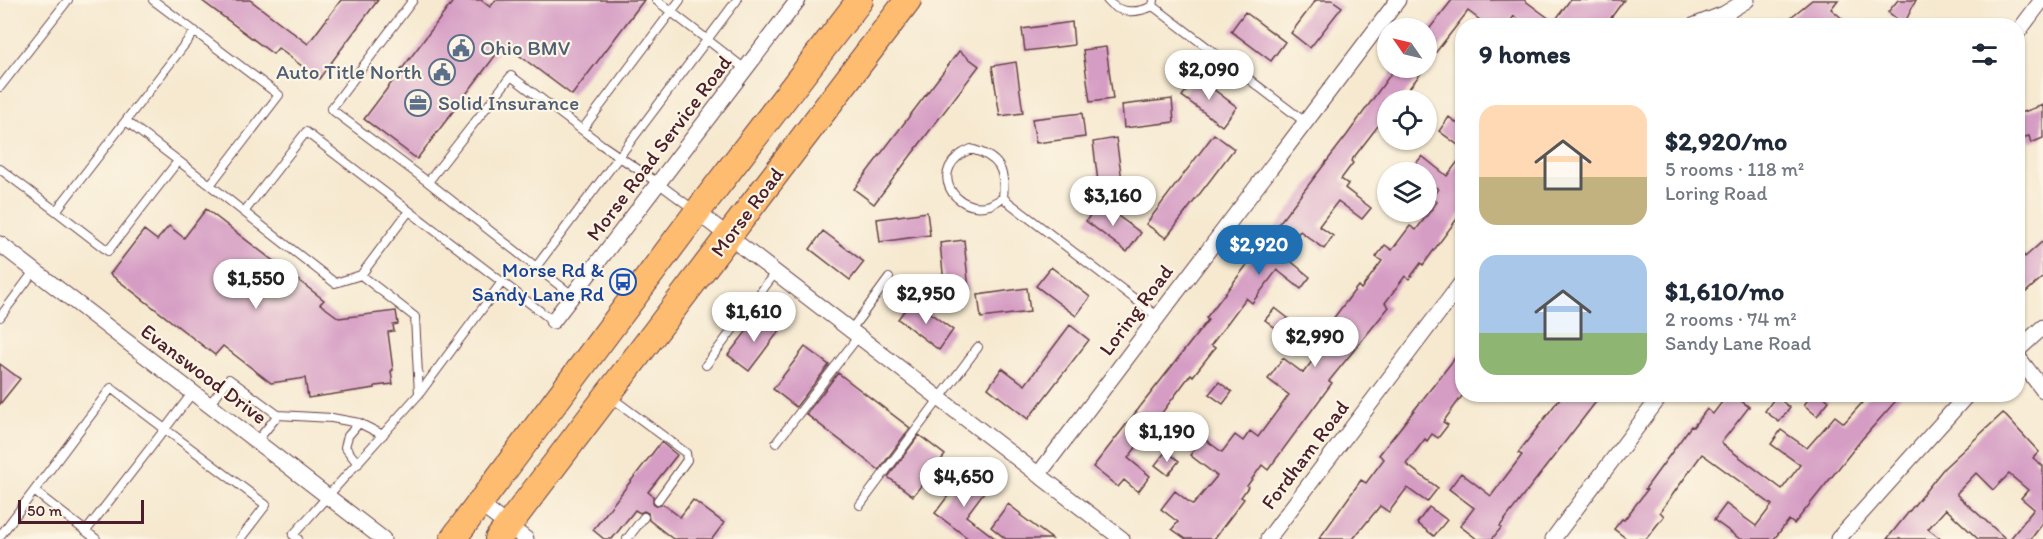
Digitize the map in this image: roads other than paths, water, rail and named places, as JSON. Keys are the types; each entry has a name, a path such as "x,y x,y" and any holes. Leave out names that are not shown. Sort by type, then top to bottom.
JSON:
{"main road":[{"name":"Morse Road","path":"453,539 697,212 860,0"},
{"name":"Morse Road","path":"511,535 607,394 908,0"}],"street":[{"name":"Loring Road","path":"1038,475 1398,0"},
{"path":"1714,18 1747,0"},
{"path":"2025,23 2042,0"},
{"name":"Morse Road Service Road","path":"553,321 745,69 792,2"},
{"path":"697,212 1122,539"},
{"name":"Evanswood Drive","path":"0,244 383,539"},
{"name":"Fordham Road","path":"1268,539 1455,291"},
{"path":"2025,344 2043,327"},
{"path":"2025,366 2043,390"},
{"path":"1553,539 1656,402"},
{"path":"1838,539 1961,402"},
{"path":"479,504 511,535"}],"lane":[{"path":"0,87 68,0"},
{"path":"153,0 279,95 210,185"},
{"path":"413,0 331,109 572,296"},
{"path":"656,0 745,69"},
{"path":"582,130 680,0"},
{"path":"536,267 737,0"},
{"path":"1107,0 1110,5 1124,11 1140,12 1154,3 1305,122"},
{"path":"56,210 195,31"},
{"path":"428,182 512,76 582,130 697,212"},
{"path":"126,121 335,283 361,275 409,211"},
{"path":"244,212 306,132 553,321"},
{"path":"971,149 985,153 998,162 1005,181 1003,198 990,205 975,205 960,200 949,187 946,175 951,161 960,153 971,149"},
{"path":"0,169 108,250 178,161"},
{"path":"1003,198 1157,316"},
{"path":"0,317 35,270"},
{"path":"706,365 775,273"},
{"path":"361,275 415,318 419,394"},
{"path":"776,443 854,334 889,278"},
{"path":"298,539 292,535 419,394 502,282"},
{"path":"860,505 978,347"},
{"path":"209,405 229,379 278,415 332,418 359,423 383,435"},
{"path":"0,536 111,388 266,505 240,539"},
{"path":"86,531 193,392"},
{"path":"607,394 686,453 687,460 658,500"},
{"path":"257,441 278,415"},
{"path":"358,464 345,447 348,436 359,423"},
{"path":"34,491 96,539"},
{"path":"627,539 644,517"}],"place":[{"name":"Ohio BMV","path":"461,48"},
{"name":"Auto Title North","path":"442,72"},
{"name":"Solid Insurance","path":"418,103"},
{"name":"Morse Rd & Sandy Lane Rd","path":"623,282"}]}
